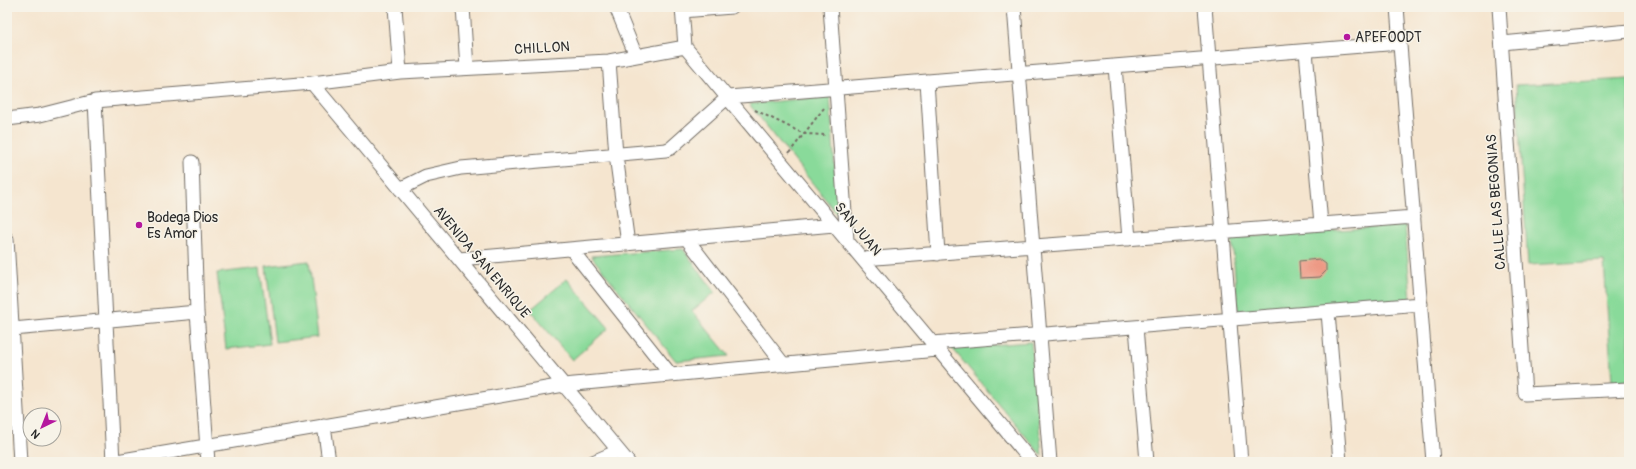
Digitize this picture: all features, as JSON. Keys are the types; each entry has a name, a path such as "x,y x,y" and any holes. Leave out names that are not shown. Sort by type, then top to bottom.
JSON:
{"street":[{"path":"396,7 400,72"},
{"path":"463,7 467,68"},
{"path":"616,7 636,56"},
{"path":"685,46 682,9 732,7"},
{"path":"830,7 847,240"},
{"path":"1014,7 1050,462"},
{"path":"1205,7 1241,462"},
{"path":"1397,7 1433,462"},
{"name":"CALLE LAS BEGONIAS","path":"1499,7 1525,394 1629,389"},
{"path":"1502,42 1629,31"},
{"path":"400,189 426,176 460,168 666,150 671,148 728,97 1400,43"},
{"name":"CHILLON","path":"7,119 40,115 95,101 312,83 400,72 609,61 685,46"},
{"name":"SAN JUAN","path":"685,46 863,259 934,347 1032,462"},
{"path":"1306,51 1320,224"},
{"path":"609,61 616,155 628,244"},
{"path":"1114,66 1129,239"},
{"path":"927,81 938,254"},
{"name":"AVENIDA SAN ENRIQUE","path":"312,83 628,462"},
{"path":"95,101 112,462 564,385 784,364 1040,335 1421,304"},
{"path":"192,162 197,312 208,462"},
{"path":"863,259 1414,217"},
{"path":"459,259 834,225"},
{"path":"686,238 784,364"},
{"path":"7,239 20,462"},
{"path":"571,249 671,375"},
{"path":"13,330 197,312"},
{"path":"1328,312 1340,462"},
{"path":"1136,327 1147,462"},
{"path":"324,425 329,462"},
{"path":"593,462 618,450"}],"path":[{"path":"748,107 804,134 840,136"},
{"path":"782,162 825,107"}],"green space":[{"path":"1629,79 1629,381 1612,382 1604,261 1528,265 1516,85"},
{"path":"830,96 838,215 749,104"},
{"path":"1405,225 1411,300 1238,313 1232,238"},
{"path":"683,249 715,292 692,311 729,356 676,361 591,256"},
{"path":"309,261 318,337 275,342 266,266"},
{"path":"260,268 270,344 226,349 217,273"},
{"path":"567,279 609,328 572,360 530,310"},
{"path":"1031,342 1042,456 952,348"}],"building":[{"path":"1319,259 1326,264 1326,271 1320,277 1300,278 1299,261"}],"place":[{"name":"APEFOODT","path":"1347,37"},
{"name":"Bodega Dios Es Amor","path":"139,225"}]}
